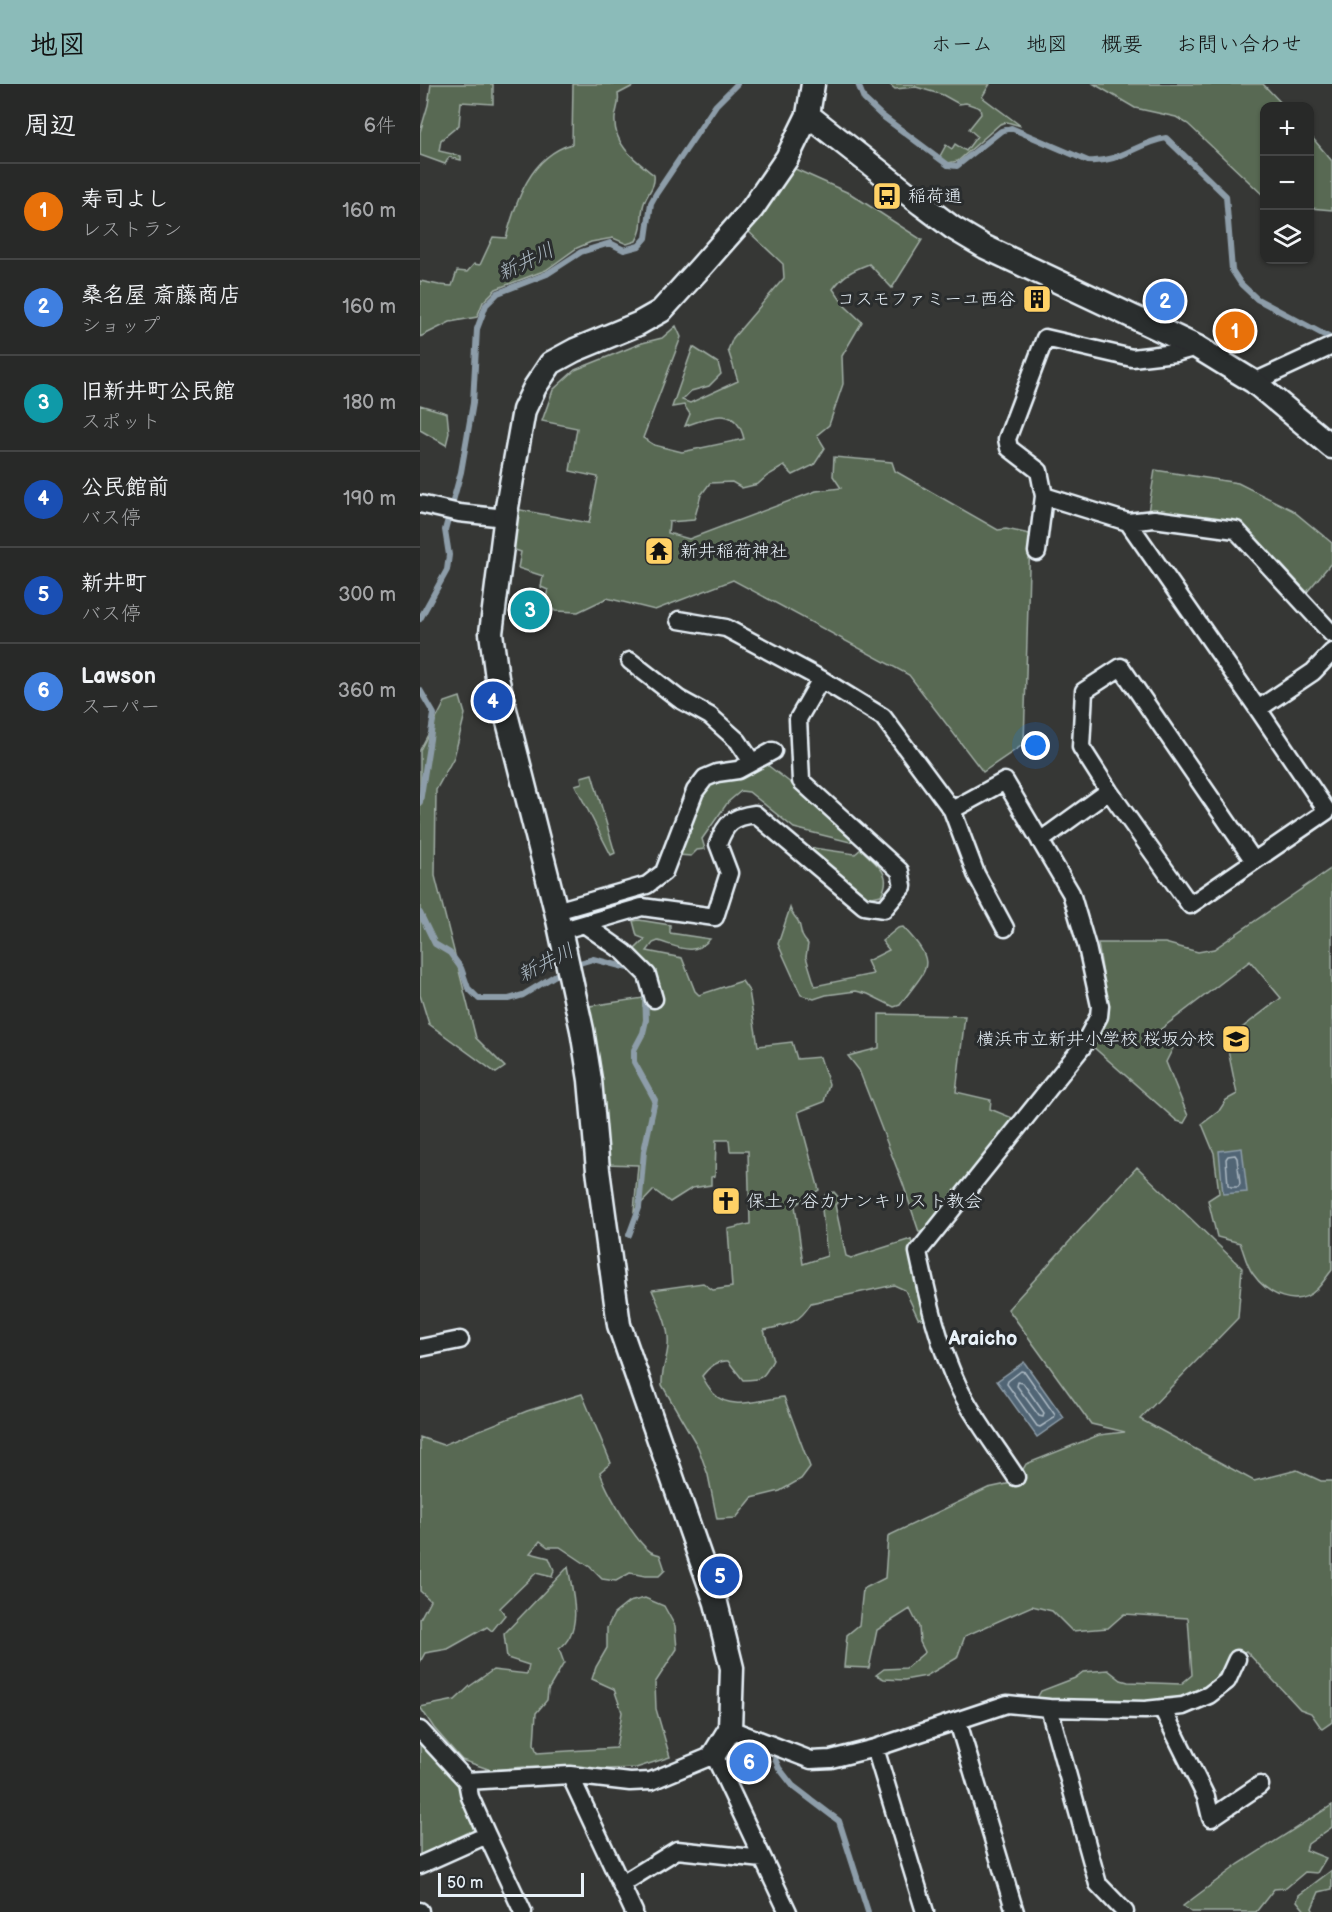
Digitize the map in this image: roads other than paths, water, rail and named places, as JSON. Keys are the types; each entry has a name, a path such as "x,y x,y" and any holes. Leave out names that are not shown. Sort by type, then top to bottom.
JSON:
{"street":[{"path":"467,1781 570,1775 630,1782 651,1781 714,1755 730,1729 732,1668 726,1636 619,1325 598,1170 590,1080 558,921 497,678 491,633 505,518 524,410 535,387 551,363 638,324 661,311 752,209 787,158 808,115 813,84"},
{"path":"808,115 921,204 969,237 985,247 1197,347 1254,382 1332,447"},
{"path":"1037,552 1044,496 1039,471 1009,448 1006,439 1045,338 1131,358 1175,353 1197,347"},
{"path":"1254,382 1332,346"},
{"path":"1044,496 1128,522 1154,519 1236,530 1332,634"},
{"path":"420,504 459,513 505,518"},
{"path":"1128,522 1327,811 1190,905 1080,747 1084,691 1121,667 1254,861"},
{"path":"679,620 726,628 821,679 883,717 952,810 976,874 1005,928"},
{"path":"1258,709 1313,672 1332,652"},
{"path":"630,661 679,699 710,716 738,741 753,762"},
{"path":"558,921 584,924 642,907 715,917 729,873 718,844 723,830 737,816 755,814 864,906 885,909 903,886 900,871 801,781 798,719 821,679"},
{"path":"558,921 647,885 657,878 664,872 695,791 705,778 738,770 773,751"},
{"path":"952,810 1005,781 1071,893 1087,947 1100,1006 1099,1016 1083,1046 918,1252 931,1309 947,1361 960,1391 1016,1477"},
{"path":"1040,841 1109,791"},
{"path":"584,924 624,952 647,975 654,999"},
{"path":"420,1348 460,1340"},
{"path":"730,1729 811,1760 831,1759 876,1748 1007,1704 1049,1708 1145,1710 1183,1706 1209,1695 1227,1682 1237,1659"},
{"path":"1049,1708 1098,1884 1125,1912"},
{"path":"1162,1708 1206,1797 1211,1818 1260,1785"},
{"path":"958,1722 1015,1912"},
{"path":"420,1730 467,1781 470,1797 523,1912"},
{"path":"876,1748 925,1912"},
{"path":"714,1755 788,1912"},
{"path":"570,1775 634,1912"},
{"path":"420,1865 487,1835"},
{"path":"622,1884 677,1850 763,1859"}],"water":[{"path":"1242,1148 1247,1192 1223,1194 1219,1151"},
{"path":"1024,1362 1064,1418 1037,1437 997,1381"}],"waterway":[{"name":"新井川","path":"420,619 447,570 449,555 445,530 461,472 473,403 477,329 486,305 498,293 547,274 581,252 610,243 624,250 639,246 646,238 651,203 656,194 716,105 737,84"},
{"path":"858,84 864,99 881,115 948,165 957,166 1001,131 1011,128 1088,161 1110,159 1166,138 1226,196 1232,270 1241,284 1257,299 1332,339"},
{"name":"新井川","path":"420,690 434,714 420,802"},
{"name":"新井川","path":"420,913 435,944 450,953 461,968 468,988 479,999 509,999 523,995 564,970"},
{"name":"新井川","path":"573,965 593,959 636,970"},
{"name":"新井川","path":"629,1235 639,1208 644,1151 655,1100 634,1062 634,1050 643,1033 646,1020 645,991"},
{"path":"775,1759 793,1786 839,1821 868,1912"}],"place":[{"name":"稲荷通","path":"887,196"},
{"name":"コスモファミーユ西谷","path":"1037,299"},
{"name":"桑名屋 斎藤商店","path":"1165,301"},
{"name":"寿司よし","path":"1235,331"},
{"name":"新井稲荷神社","path":"659,551"},
{"name":"旧新井町公民館","path":"530,610"},
{"name":"公民館前","path":"493,701"},
{"name":"横浜市立新井小学校 桜坂分校","path":"1236,1039"},
{"name":"保土ヶ谷カナンキリスト教会","path":"726,1201"},
{"name":"新井町","path":"720,1576"},
{"name":"Lawson","path":"749,1762"}],"district":[{"name":"Araicho","path":"983,1339"}]}
